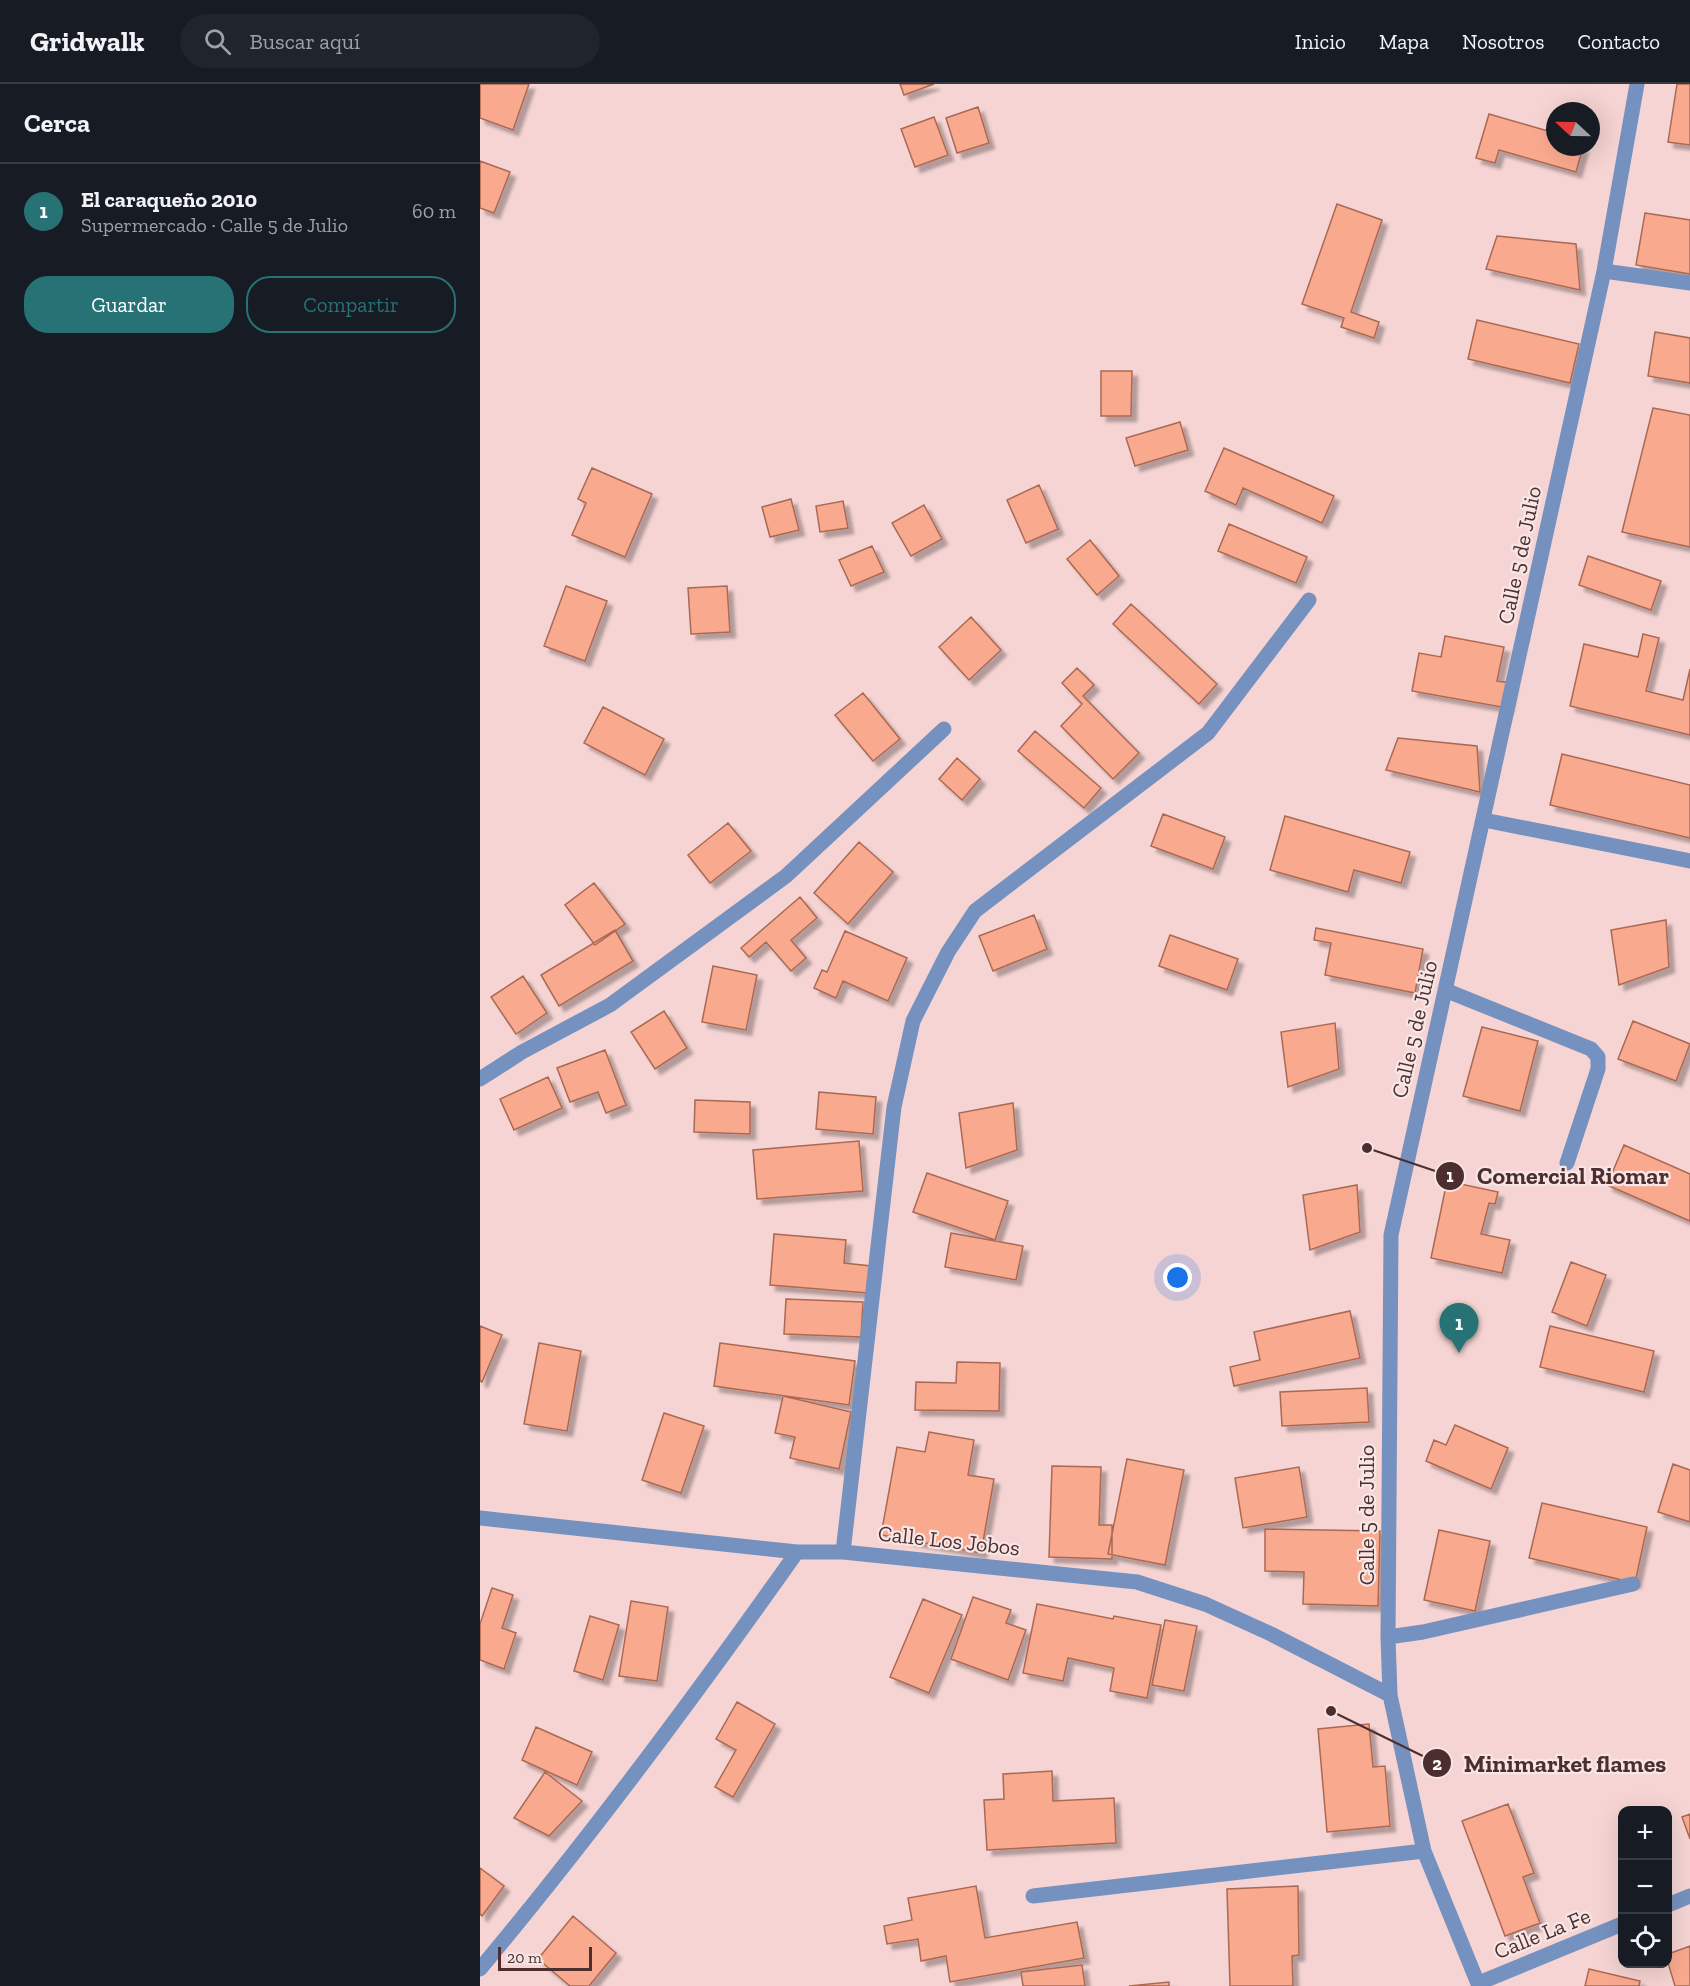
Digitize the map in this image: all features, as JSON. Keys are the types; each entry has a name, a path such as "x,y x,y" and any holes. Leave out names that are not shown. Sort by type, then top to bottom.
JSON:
{"street":[{"name":"Calle 5 de Julio","path":"1479,1984 1424,1851 1390,1695 1388,1637 1391,1235 1604,271 1637,84"},
{"path":"1604,271 1690,283"},
{"path":"843,1552 894,1107 913,1021 948,952 975,911 1208,733 1309,600"},
{"path":"480,1079 522,1052 610,1005 786,876 944,729"},
{"path":"1484,820 1690,861"},
{"path":"1445,990 1591,1049 1598,1057 1598,1069 1568,1164"},
{"name":"Calle Los Jobos","path":"480,1518 796,1552 843,1552 1137,1582 1205,1604 1271,1634 1390,1695"},
{"path":"480,1969 560,1874 708,1678 796,1552"},
{"path":"1388,1637 1423,1632 1633,1584"},
{"path":"1033,1896 1424,1851"},
{"path":"1672,1903 1690,1896"},
{"name":"Calle La Fe","path":"1479,1984 1618,1926"}],"building":[{"path":"480,84 529,84 513,130 480,118"},
{"path":"900,84 934,84 904,95"},
{"path":"1677,84 1690,84 1690,145 1668,142"},
{"path":"978,107 989,143 957,153 946,118"},
{"path":"1489,114 1546,130 1546,156 1580,156 1576,172 1499,150 1495,163 1476,158"},
{"path":"934,117 948,155 915,167 901,129"},
{"path":"480,161 510,172 494,213 480,208"},
{"path":"1337,204 1382,220 1351,312 1379,322 1374,338 1341,327 1344,318 1302,304"},
{"path":"1645,213 1690,220 1690,274 1636,265"},
{"path":"1497,236 1576,244 1580,290 1486,269"},
{"path":"1477,320 1579,344 1570,383 1468,359"},
{"path":"1655,332 1690,338 1690,383 1648,376"},
{"path":"1101,371 1132,371 1131,416 1101,416"},
{"path":"1653,408 1690,415 1690,547 1622,532"},
{"path":"1180,422 1188,450 1135,466 1126,438"},
{"path":"1224,448 1334,496 1322,523 1243,488 1236,505 1205,491"},
{"path":"592,468 652,494 625,557 572,535 586,503 578,499"},
{"path":"1039,485 1058,529 1026,543 1007,500"},
{"path":"791,499 799,530 770,537 762,507"},
{"path":"843,501 848,528 820,532 816,506"},
{"path":"924,505 942,539 911,556 892,523"},
{"path":"1229,524 1307,557 1296,583 1218,551"},
{"path":"1090,540 1119,576 1097,595 1067,559"},
{"path":"872,546 884,572 851,586 839,560"},
{"path":"1588,556 1661,581 1651,610 1579,585"},
{"path":"566,586 607,601 585,661 544,646"},
{"path":"727,586 730,632 691,634 688,588"},
{"path":"1131,604 1217,684 1199,704 1113,624"},
{"path":"971,617 1001,650 969,680 939,647"},
{"path":"1643,634 1659,638 1646,691 1683,700 1690,669 1690,735 1570,706 1584,644 1638,657"},
{"path":"1445,636 1504,647 1497,681 1512,683 1507,708 1412,691 1419,653 1441,657"},
{"path":"1077,668 1094,685 1083,696 1139,753 1113,779 1061,726 1082,704 1062,683"},
{"path":"863,693 900,739 873,761 835,715"},
{"path":"603,707 664,739 645,775 584,743"},
{"path":"1035,731 1101,788 1084,808 1018,751"},
{"path":"1398,738 1477,746 1480,792 1386,770"},
{"path":"1562,754 1690,785 1690,838 1550,805"},
{"path":"957,758 980,779 962,800 939,779"},
{"path":"1163,814 1225,837 1213,869 1151,846"},
{"path":"1285,816 1410,852 1401,883 1354,870 1348,892 1270,870"},
{"path":"728,823 751,851 710,883 688,855"},
{"path":"859,842 893,872 848,924 814,893"},
{"path":"594,883 625,924 595,945 565,905"},
{"path":"800,897 817,918 791,940 806,958 791,971 766,942 749,957 741,948"},
{"path":"1034,915 1047,949 993,971 979,936"},
{"path":"1666,920 1669,967 1619,985 1611,930"},
{"path":"1316,928 1423,949 1415,993 1325,975 1331,943 1314,940"},
{"path":"615,930 633,961 559,1006 541,975"},
{"path":"845,931 907,958 888,1001 843,981 836,998 814,988 822,970 827,972"},
{"path":"1170,935 1238,959 1227,990 1159,966"},
{"path":"713,966 757,975 746,1030 702,1022"},
{"path":"523,976 547,1013 516,1034 491,997"},
{"path":"664,1011 687,1048 655,1069 631,1032"},
{"path":"1633,1021 1690,1044 1676,1081 1618,1059"},
{"path":"1335,1023 1339,1069 1288,1087 1281,1032"},
{"path":"1482,1027 1538,1041 1520,1111 1463,1096"},
{"path":"605,1050 626,1105 606,1113 598,1092 570,1102 557,1068"},
{"path":"548,1077 562,1108 514,1130 500,1099"},
{"path":"819,1092 876,1097 873,1134 816,1129"},
{"path":"695,1100 750,1102 750,1134 694,1132"},
{"path":"1013,1103 1017,1150 966,1168 959,1113"},
{"path":"859,1141 863,1191 757,1199 753,1150"},
{"path":"1624,1145 1690,1174 1690,1221 1607,1185"},
{"path":"927,1173 1008,1201 995,1240 913,1212"},
{"path":"1447,1181 1498,1192 1495,1204 1489,1203 1481,1234 1510,1240 1502,1273 1431,1258"},
{"path":"1357,1185 1360,1232 1310,1250 1303,1195"},
{"path":"951,1233 1023,1246 1016,1280 945,1267"},
{"path":"774,1234 846,1240 844,1263 871,1266 868,1293 770,1285"},
{"path":"1571,1262 1606,1275 1587,1326 1552,1312"},
{"path":"786,1299 863,1302 861,1337 784,1334"},
{"path":"1350,1311 1360,1358 1234,1386 1230,1367 1260,1360 1254,1332"},
{"path":"480,1326 502,1335 482,1382 480,1381"},
{"path":"1550,1326 1654,1351 1644,1392 1540,1367"},
{"path":"539,1343 581,1351 567,1431 524,1424"},
{"path":"720,1343 855,1361 849,1405 714,1386"},
{"path":"957,1362 1000,1363 999,1411 915,1410 916,1382 956,1383"},
{"path":"1367,1388 1369,1422 1282,1426 1280,1392"},
{"path":"783,1396 851,1412 839,1469 790,1458 795,1437 775,1433"},
{"path":"664,1413 704,1426 681,1493 642,1480"},
{"path":"1455,1425 1508,1448 1491,1489 1426,1461 1434,1440 1446,1445"},
{"path":"929,1432 974,1440 968,1475 994,1479 981,1553 881,1535 897,1447 925,1452"},
{"path":"1127,1459 1184,1470 1165,1565 1108,1554"},
{"path":"1673,1464 1690,1470 1690,1522 1658,1512"},
{"path":"1052,1466 1101,1467 1099,1525 1112,1525 1112,1559 1049,1557"},
{"path":"1299,1467 1307,1517 1243,1528 1235,1478"},
{"path":"1542,1503 1647,1527 1635,1583 1529,1558"},
{"path":"1265,1529 1380,1531 1378,1606 1303,1604 1304,1572 1265,1571"},
{"path":"1439,1530 1490,1541 1475,1611 1424,1600"},
{"path":"492,1588 513,1595 502,1628 516,1633 504,1669 480,1660 480,1624"},
{"path":"973,1597 1011,1610 1006,1623 1026,1630 1008,1680 951,1659"},
{"path":"923,1599 962,1615 929,1693 890,1677"},
{"path":"631,1601 668,1607 657,1681 619,1676"},
{"path":"1037,1604 1113,1619 1114,1616 1161,1625 1147,1698 1110,1691 1114,1668 1068,1658 1063,1681 1023,1673"},
{"path":"590,1616 619,1625 603,1680 574,1671"},
{"path":"1165,1620 1197,1626 1184,1691 1152,1685"},
{"path":"737,1702 775,1724 733,1797 715,1787 736,1750 716,1739"},
{"path":"1369,1724 1373,1767 1385,1766 1390,1826 1327,1832 1318,1729"},
{"path":"536,1727 592,1752 577,1785 522,1760"},
{"path":"1052,1771 1053,1801 1114,1798 1116,1843 987,1850 984,1800 1004,1799 1003,1774"},
{"path":"545,1772 582,1801 549,1836 514,1818"},
{"path":"1508,1804 1534,1873 1523,1877 1540,1923 1505,1936 1462,1821"},
{"path":"1690,1814 1690,1839 1682,1817"},
{"path":"480,1868 504,1886 482,1916 480,1914"},
{"path":"976,1886 985,1938 1077,1922 1084,1958 950,1982 946,1956 921,1961 918,1939 887,1944 884,1926 912,1920 908,1898"},
{"path":"1298,1886 1299,1955 1292,1956 1293,1986 1230,1986 1227,1889"},
{"path":"573,1916 616,1953 589,1986 570,1986 538,1959"},
{"path":"1690,1946 1690,1986 1675,1986 1670,1968 1672,1968 1672,1953"},
{"path":"1082,1965 1085,1986 1023,1986 1021,1972"},
{"path":"1589,1969 1640,1981 1639,1986 1585,1986"},
{"path":"1169,1982 1169,1986 1129,1986"}],"place":[{"name":"Comercial Riomar","path":"1367,1148"},
{"name":"El caraqueño 2010","path":"1459,1353"},
{"name":"Minimarket flames","path":"1331,1711"}]}
